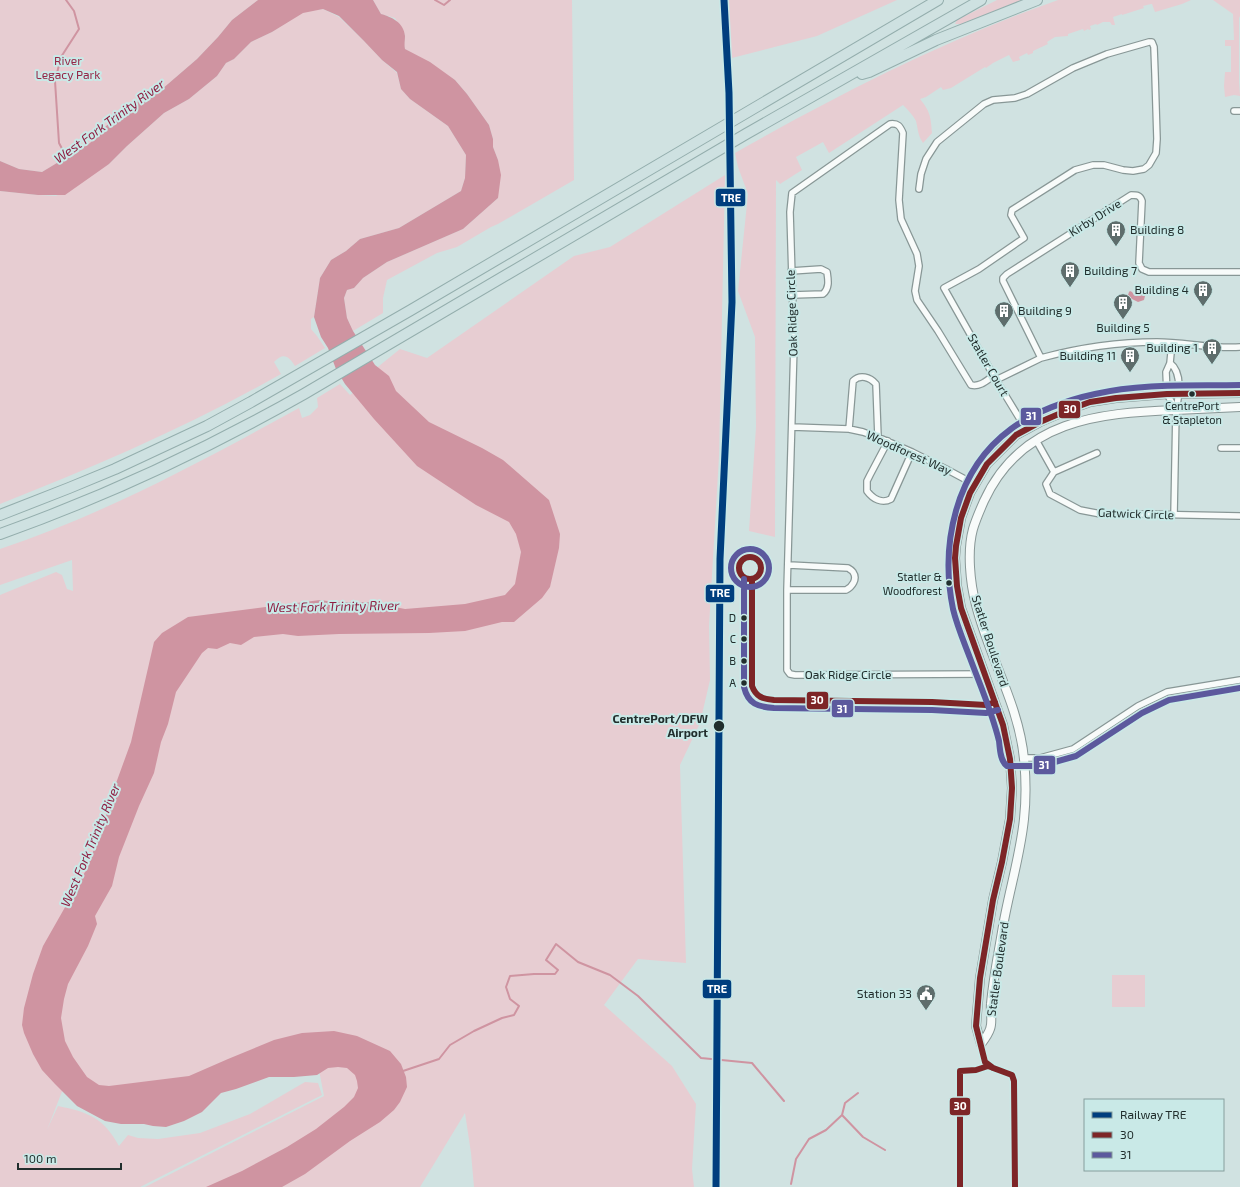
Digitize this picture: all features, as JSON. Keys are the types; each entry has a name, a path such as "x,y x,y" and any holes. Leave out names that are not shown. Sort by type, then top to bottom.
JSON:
{"highway":[{"path":"0,514 115,469 161,448 251,402 411,310 938,0"},
{"path":"0,534 79,504 163,468 216,442 304,394 746,134 981,0"},
{"path":"845,78 869,72 936,40 1037,0"}],"street":[{"name":"Statler Court","path":"919,189 921,174 926,159 937,142 984,104 993,100 1015,98 1027,94 1073,68 1108,54 1152,42 1154,47 1157,139 1156,153 1149,165 1144,169 1133,171 1104,165 1075,170 1012,210 1011,215 1024,238 944,288 994,378 1026,429 1036,440"},
{"name":"Oak Ridge Circle","path":"984,674 795,675 790,674 787,670 787,590 789,565 794,344 790,212 792,193 890,124 895,123 900,126 903,133 899,200 901,219 917,254 919,266 915,291 917,300 971,385 980,385 994,378"},
{"name":"Kirby Drive","path":"1041,358 1003,282 1003,278 1131,195 1138,195 1142,201 1139,263 1142,269 1150,272 1240,272"},
{"path":"791,271 821,269 827,272 828,281 827,289 823,294 792,296"},
{"path":"994,378 1041,358 1070,350 1157,342 1226,348 1240,347"},
{"path":"1172,343 1170,363 1166,372 1167,394 1176,410"},
{"path":"1170,363 1175,370 1179,382 1179,394 1176,410 1174,515"},
{"path":"849,429 853,381 861,377 867,378 874,381 876,384 878,437"},
{"name":"Statler Boulevard","path":"1240,393 1167,394 1116,398 1090,402 1060,413 1016,435 987,464 974,484 961,518 956,546 957,586 961,608 1003,725 1010,759 1012,788 1010,819 993,900 980,978 976,1026 981,1044 991,1028 991,1005 994,980 1006,908 1024,819 1024,758 1010,698 986,636 976,605 970,574 971,545 977,516 988,492 1007,464 1022,450 1036,440 1072,423 1092,417 1140,411 1240,407"},
{"name":"Woodforest Way","path":"792,427 849,429 863,432 912,452 974,484"},
{"path":"1036,440 1054,472 1097,453"},
{"path":"888,441 868,481 867,492 872,498 885,501 892,499 912,452"},
{"path":"1222,448 1240,448"},
{"name":"Gatwick Circle","path":"1054,472 1046,484 1050,494 1080,510 1101,514 1240,516"},
{"path":"787,590 846,590 853,584 854,575 848,568 789,565"},
{"path":"961,608 976,605"},
{"path":"1010,759 1040,758 1073,749 1138,706 1167,692 1240,680"},
{"path":"1002,862 1016,864"}],"green space":[{"name":"River Legacy Park","path":"0,0 258,0 232,20 197,59 161,90 137,102 110,122 90,143 42,172 19,169 0,161"},
{"path":"373,0 572,0 574,180 457,247 437,253 387,280 383,298 383,313 353,331 347,318 344,298 347,290 354,288 363,278 387,262 463,229 498,198 498,160 493,147 493,139 489,125 455,80 405,49 405,35 395,18 381,14"},
{"path":"724,0 897,0 817,36 728,59"},
{"path":"997,0 1023,0 961,24 955,24 957,20"},
{"path":"1058,0 1191,0 1155,12 1152,4 1143,6 1144,8 1113,17 1115,25 1112,25 1110,22 1103,22 1090,26 1091,29 1089,30 1084,31 1083,29 1068,34 1068,36 1055,37 1047,42 1048,44 1033,51 1033,53 1028,55 1027,53 1019,57 1020,60 1013,62 1009,55 986,68 985,67 951,88 943,90 941,87 926,97 920,99 929,114 932,133 923,143 919,135 916,121 903,105 829,153 823,142 796,157 802,170 780,184 776,180 775,537 749,531 756,427 755,337 738,291 748,194 738,167 735,153 813,110 893,69 974,32"},
{"path":"1213,0 1240,0 1240,96 1234,95 1225,97 1224,86 1225,72 1231,72 1231,46 1225,46 1225,40 1234,40 1233,14"},
{"path":"323,9 339,17 397,73 401,89 410,99 448,126 466,155 465,178 461,191 399,228 360,239 346,251 331,260 320,278 314,317 311,319 311,329 325,348 295,366 286,356 280,357 274,362 281,374 247,393 178,428 108,460 0,504 0,191 56,196 109,164 164,113 189,99 217,76 226,63 234,59 251,42 272,32 303,12"},
{"path":"725,175 719,456 709,626 710,680 700,723 680,765 686,963 638,959 604,1005 672,1066 696,1104 692,1169 694,1187 474,1187 465,1113 420,1187 145,1187 324,1096 314,1044 200,1099 63,1089 47,1130 58,1106 69,1108 87,1114 101,1123 113,1136 119,1146 128,1135 138,1138 158,1139 200,1133 250,1114 305,1082 318,1083 322,1095 140,1187 0,1187 0,595 56,572 62,575 67,589 73,591 72,560 0,585 0,549 77,520 115,503 189,467 299,408 302,418 310,415 318,407 317,398 340,384 350,395 357,390 363,379 400,349 427,358 574,256 610,247"},
{"path":"1112,975 1145,975 1145,1007 1112,1007"}],"water":[{"name":"West Fork Trinity River","path":"258,0 373,0 381,14 397,21 400,24 405,36 405,49 430,62 455,80 489,125 493,139 493,147 498,160 501,175 498,198 463,229 387,262 363,278 354,288 347,290 344,298 347,318 353,331 375,365 389,376 396,391 429,422 503,460 549,500 560,534 559,548 550,587 542,598 514,622 502,622 465,631 298,636 283,634 254,637 241,645 230,643 217,649 208,648 202,653 176,692 168,724 161,742 154,773 119,857 112,886 95,916 97,924 88,946 68,984 61,1018 65,1041 73,1057 87,1077 99,1085 109,1086 189,1076 274,1040 302,1033 334,1031 357,1036 390,1051 401,1064 406,1077 407,1087 400,1102 394,1110 380,1122 350,1141 305,1174 282,1187 206,1187 242,1171 287,1147 316,1129 344,1107 354,1097 358,1088 355,1075 347,1068 338,1067 328,1068 317,1075 269,1077 221,1093 202,1112 184,1121 166,1127 144,1124 121,1124 105,1121 77,1106 55,1084 42,1070 33,1054 22,1025 24,1008 33,974 43,946 85,872 102,829 115,786 131,742 154,642 162,633 188,617 320,600 334,602 369,602 405,609 465,604 505,595 515,584 521,552 516,534 509,522 476,505 417,466 374,419 345,384 336,369 328,348 321,337 314,317 320,278 331,260 346,251 360,239 399,228 461,191 465,178 466,155 448,126 410,99 401,89 397,72 382,60 339,16 323,9 303,13 272,32 251,42 234,59 226,63 217,76 189,99 164,113 109,164 65,195 38,195 0,191 0,161 19,169 42,172 90,143 110,122 137,102 161,90 197,59 232,20"},
{"path":"1130,291 1134,295 1143,293 1145,296 1144,300 1138,302 1132,299 1124,301 1124,297 1128,295"}],"waterway":[{"name":"West Fork Trinity River","path":"66,0 74,11 79,29 61,57 55,81 59,143 67,158"},
{"path":"435,0 444,5 450,0"},
{"path":"403,1071 439,1059 450,1045 474,1031 502,1018 514,1015 519,1006 510,999 506,987 510,976 555,974 558,970 546,960 556,944 578,962 610,975 638,996 701,1058 752,1063 784,1101"},
{"path":"791,1184 796,1159 809,1139 826,1130 842,1115 845,1103 858,1093"},
{"path":"842,1115 863,1137 885,1150"}],"rail line":[{"name":"TRE","path":"716,1187 720,559 732,302 729,93 724,0"}],"transit line":[{"name":"31","path":"1240,385 1167,386 1113,390 1062,403 1040,412 1020,423 992,446 976,465 956,510 951,535 949,560 949,585 953,609 993,720 1002,758 1007,766 1041,766 1076,756 1142,713 1169,700 1240,688"},
{"name":"30","path":"1015,1187 1014,1081 1012,1075 993,1068 985,1062 976,1026 980,978 993,900 1010,819 1012,788 1010,759 1003,725 961,608 957,586 955,558 961,518 970,493 987,464 1016,435 1040,422 1090,402 1116,398 1167,394 1240,393"},
{"name":"31","path":"746,549 754,549 761,552 766,557 769,568 766,579 761,584 754,587 746,587 739,584 734,579 731,572 731,564 734,557 739,552 746,549"},
{"name":"30","path":"750,557 758,560 761,568 758,576 750,579 742,576 739,568 742,560 750,557"},
{"name":"31","path":"744,579 744,687 748,697 754,704 774,708 932,710 986,713 998,710"},
{"name":"30","path":"752,579 752,686 760,697 774,700 932,702 986,705 995,702"},
{"name":"30","path":"960,1187 960,1071 976,1070 988,1066 1004,1072"}],"place":[{"name":"Building 8","path":"1116,247"},
{"name":"Building 7","path":"1070,288"},
{"name":"Building 4","path":"1203,307"},
{"name":"Building 5","path":"1123,320"},
{"name":"Building 9","path":"1004,328"},
{"name":"Building 1","path":"1212,365"},
{"name":"Building 11","path":"1130,373"},
{"name":"CentrePort & Stapleton","path":"1192,394"},
{"name":"Statler & Woodforest","path":"949,583"},
{"name":"D","path":"744,618"},
{"name":"C","path":"744,639"},
{"name":"B","path":"744,661"},
{"name":"A","path":"744,683"},
{"name":"CentrePort/DFW Airport","path":"719,726"},
{"name":"Station 33","path":"926,1011"}]}
